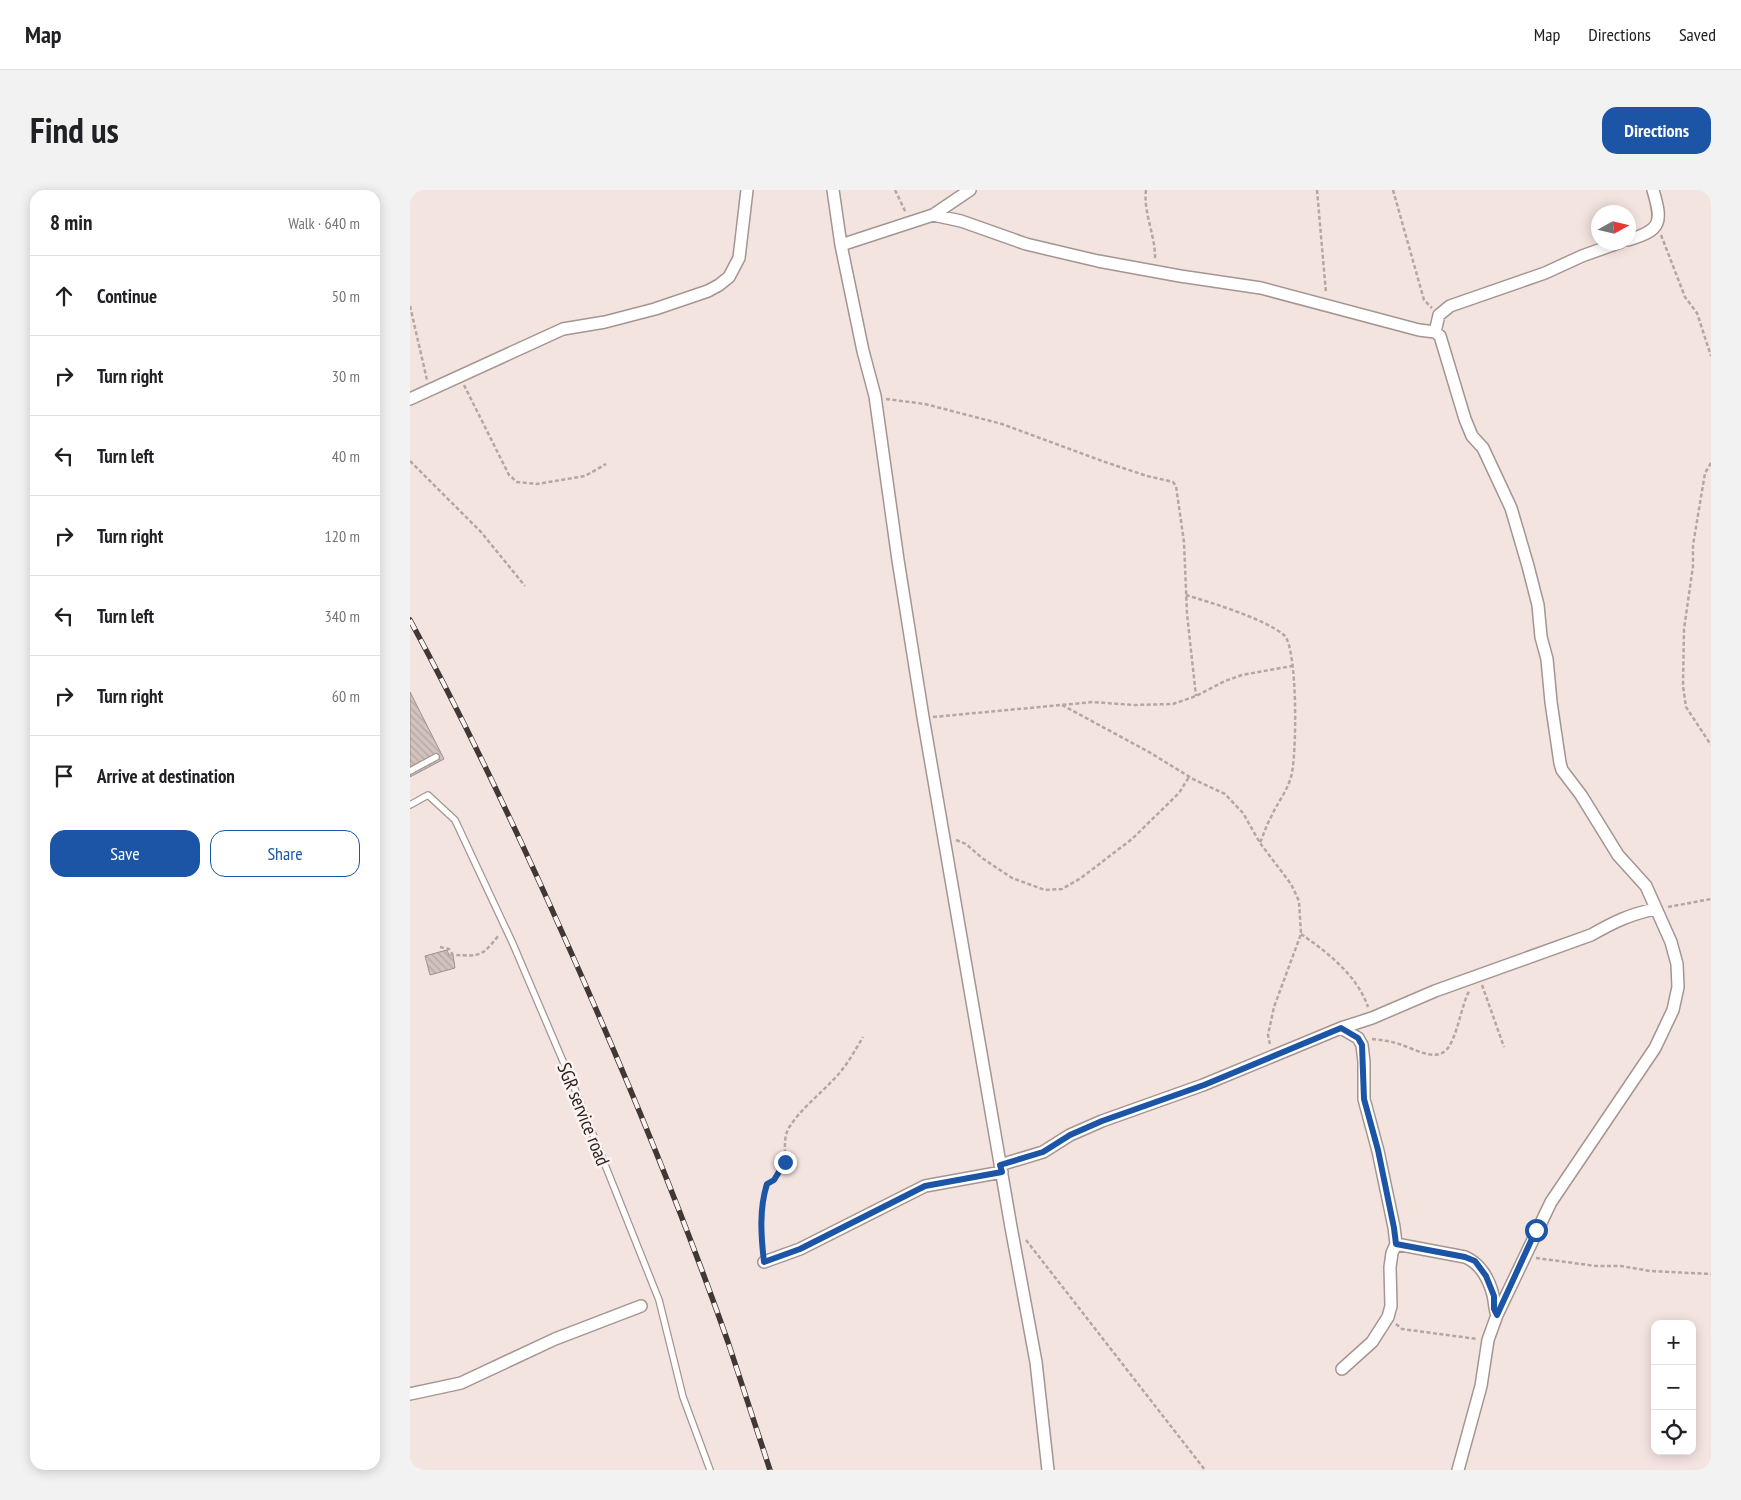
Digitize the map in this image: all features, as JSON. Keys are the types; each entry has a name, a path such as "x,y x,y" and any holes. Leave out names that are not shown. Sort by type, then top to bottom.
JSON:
{"street":[{"path":"410,399 563,329 605,322 655,309 708,291 729,277 739,258 747,190"},
{"path":"833,190 841,245 875,399 923,717 1036,1362 1048,1470"},
{"path":"841,245 933,215 970,190"},
{"path":"1636,238 1652,229 1660,220 1659,209 1653,190"},
{"path":"933,215 961,221 1026,244 1098,261 1261,288 1420,330 1435,332 1440,336 1465,419 1472,436 1483,448 1495,472 1511,508 1517,528 1538,605 1549,673 1554,730 1562,770 1581,795 1618,855 1646,886 1671,942 1677,964 1678,987 1673,1010 1655,1048 1551,1202 1497,1315 1488,1340 1481,1386 1458,1470"},
{"path":"1435,332 1439,315 1450,306 1545,274 1599,250"},
{"path":"764,1262 800,1249 925,1186 1001,1168 1043,1152 1070,1135 1102,1121 1204,1085 1341,1028 1372,1018 1435,990 1479,977 1591,935 1635,913 1656,909"},
{"path":"1341,1028 1358,1038 1364,1052 1364,1099 1378,1150 1396,1244 1392,1253 1390,1267 1391,1306 1388,1315 1372,1342 1342,1369"},
{"path":"1396,1244 1465,1257 1475,1261 1494,1296 1494,1309 1497,1315"},
{"path":"410,1394 461,1382 555,1339 641,1306"}],"lane":[{"path":"410,770 436,757"},
{"name":"SGR service road","path":"410,805 428,796 455,820 505,928 574,1087 659,1300 683,1397 710,1470"}],"path":[{"path":"894,190 912,223"},
{"path":"1146,190 1145,198 1155,249 1154,271"},
{"path":"1317,190 1328,305"},
{"path":"1393,190 1424,300 1439,315"},
{"path":"1657,224 1685,297 1697,314 1711,356"},
{"path":"410,306 430,391"},
{"path":"460,377 509,475 517,482 537,484 561,481 585,476 606,464"},
{"path":"875,399 925,404 1002,424 1146,476 1173,482 1176,486 1184,542 1186,595 1196,696"},
{"path":"410,461 481,532 525,586"},
{"path":"1711,463 1705,473 1693,545 1693,566 1684,629 1683,686 1686,707 1711,745"},
{"path":"1186,595 1251,618 1285,636 1291,650 1295,712 1294,759 1291,778 1260,843"},
{"path":"923,717 1093,702 1132,705 1172,704 1196,696 1225,681 1242,675 1292,666"},
{"path":"1062,705 1149,752 1189,777 1226,794 1243,813 1260,843 1291,884 1300,901 1301,934 1274,1007 1268,1035 1272,1056"},
{"path":"943,834 966,844 982,858 1012,878 1045,890 1062,889 1081,878 1132,839 1179,793 1189,777"},
{"path":"1656,909 1711,899"},
{"path":"440,947 449,949 453,955 473,957 486,952 505,928"},
{"path":"1301,934 1331,957 1355,982 1372,1018"},
{"path":"1358,1038 1393,1042 1426,1055 1440,1054 1452,1043 1467,995 1479,977"},
{"path":"1479,977 1504,1047"},
{"path":"764,1262 761,1223 764,1193 767,1184 774,1180 783,1167 788,1128 806,1107 834,1080 863,1037"},
{"path":"1011,1227 1026,1240 1043,1264 1069,1294 1204,1470"},
{"path":"1525,1256 1548,1261 1596,1266 1621,1266 1650,1271 1711,1274"},
{"path":"1388,1315 1402,1329 1488,1340"}],"building":[{"path":"410,692 444,759 410,777"},
{"path":"447,950 449,955 453,955 455,968 430,975 425,956"}],"railway":[{"path":"410,620 452,699 511,820 609,1040 651,1140 710,1291 770,1470"}],"route":[{"path":"785,1162 774,1180 767,1184 764,1193 761,1223 764,1262 800,1249 925,1186 1002,1172 1000,1165 1043,1152 1070,1135 1102,1121 1204,1085 1341,1028 1358,1038 1364,1052 1364,1099 1378,1150 1396,1244 1465,1257 1475,1261 1486,1276 1494,1296 1494,1309 1497,1315 1536,1230"}]}
